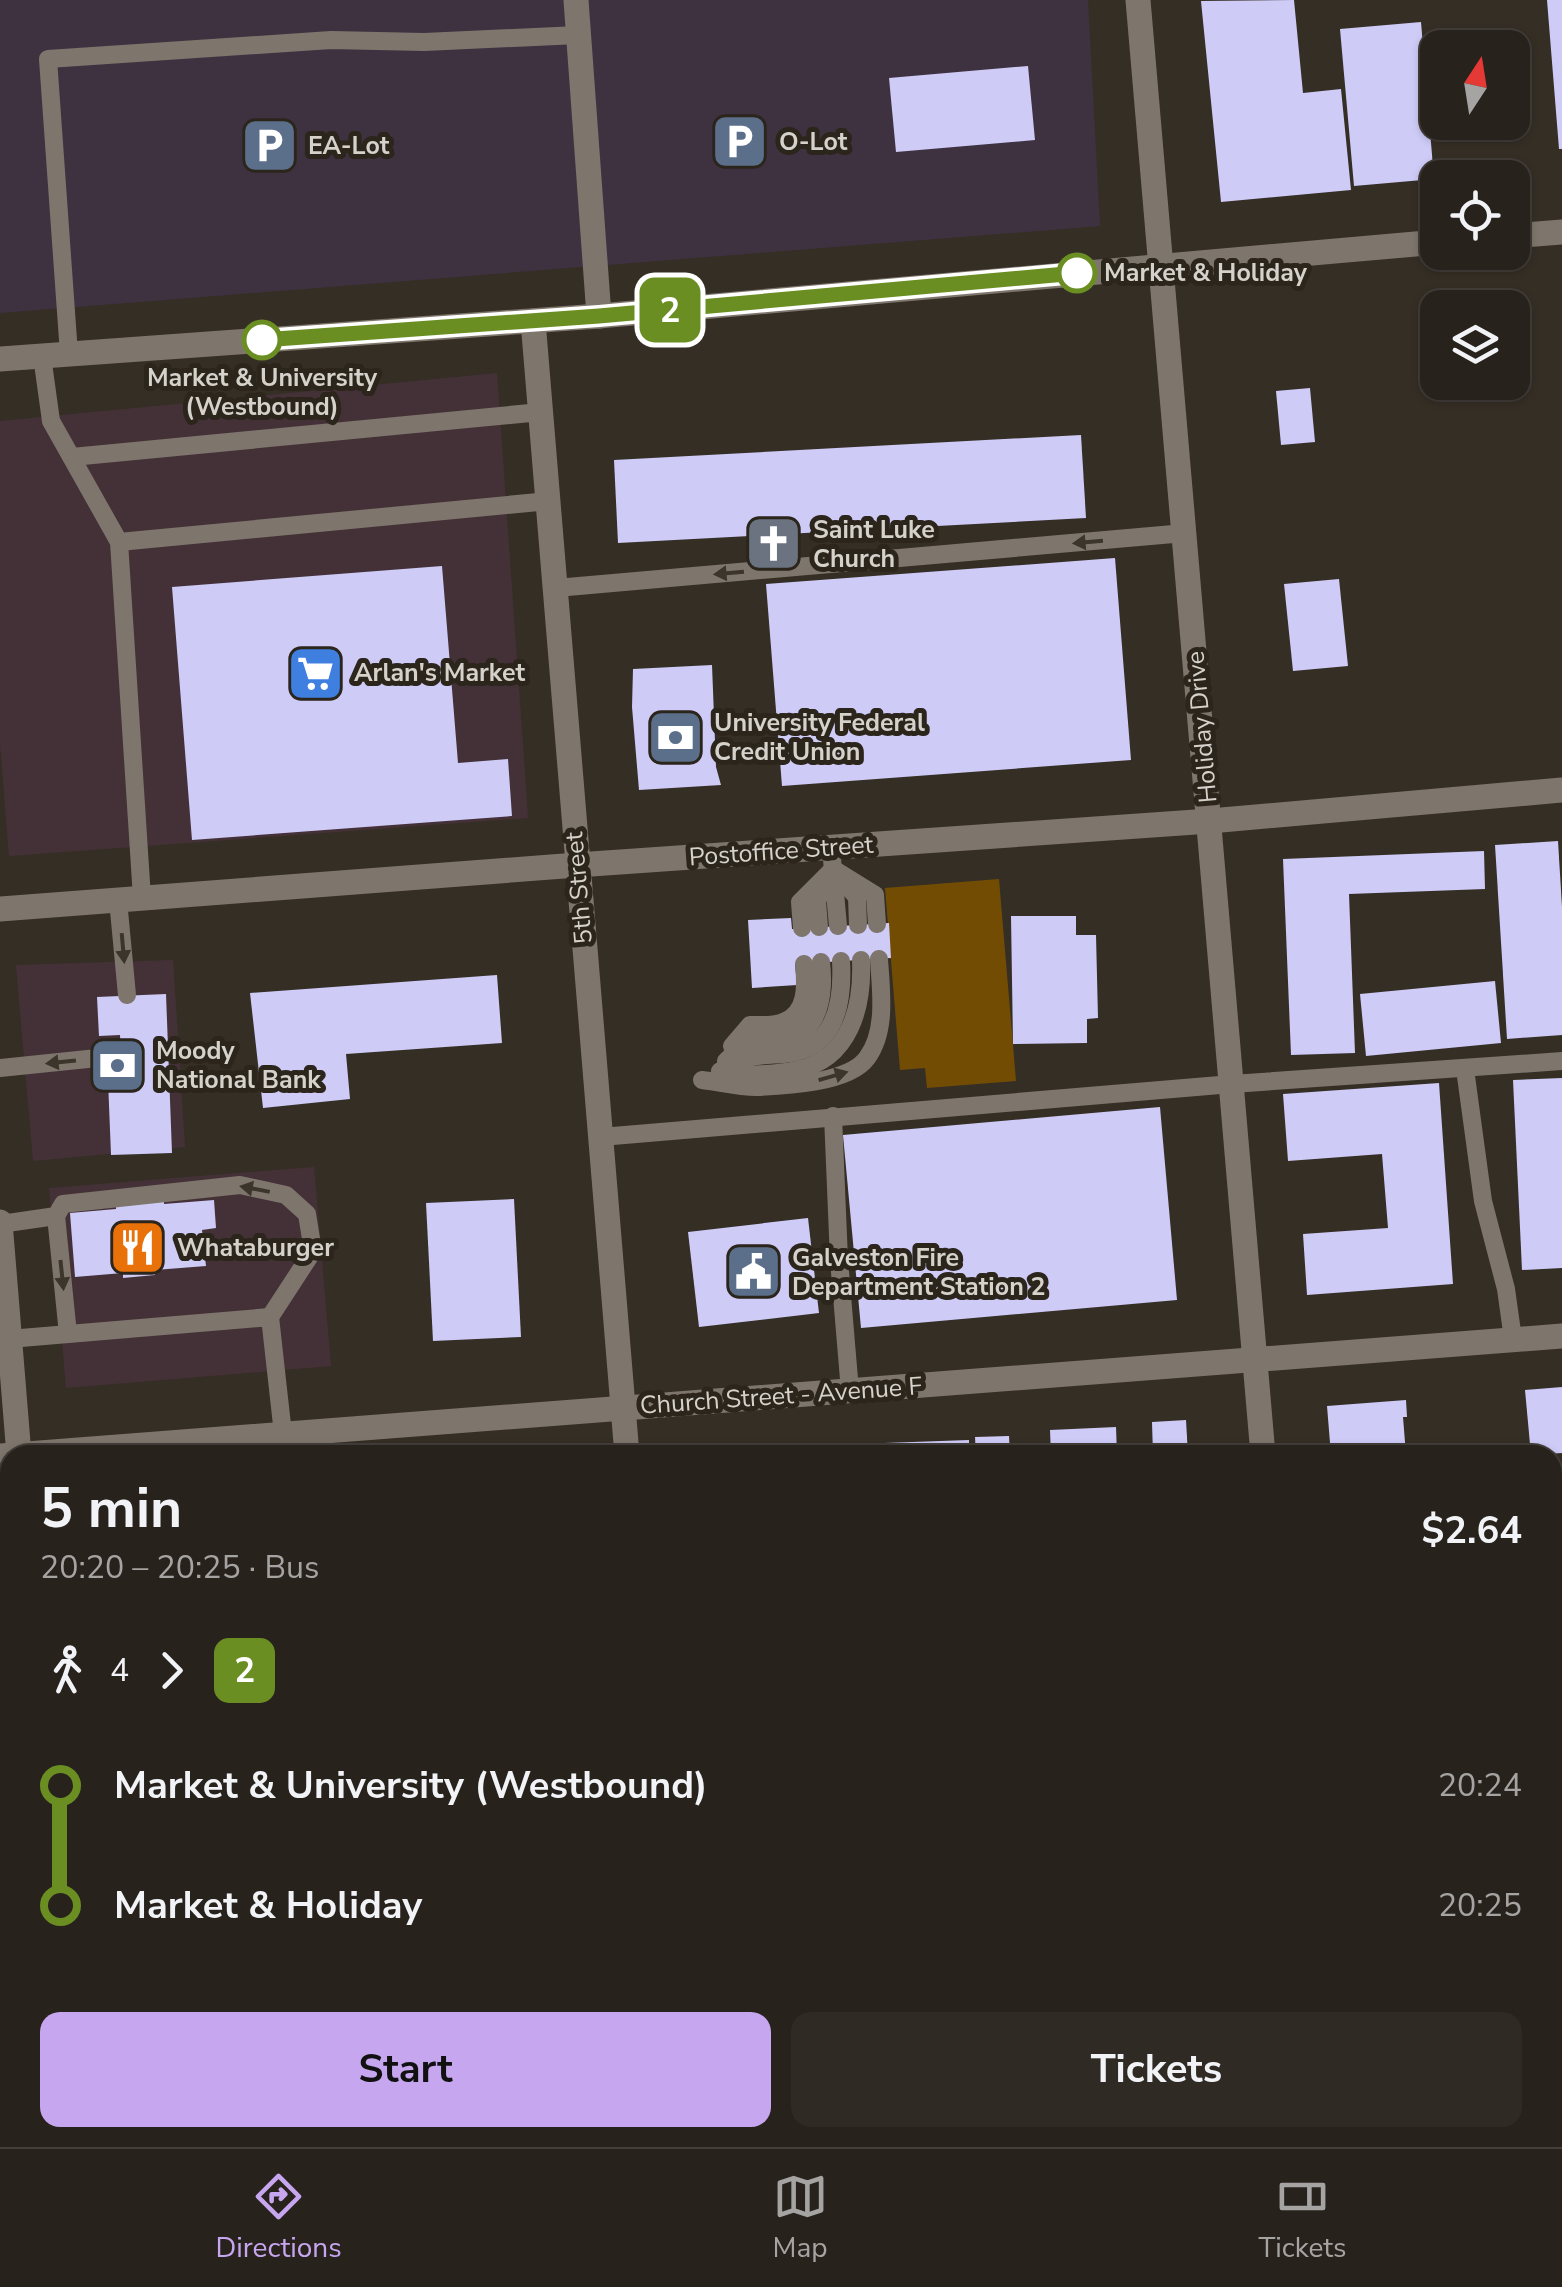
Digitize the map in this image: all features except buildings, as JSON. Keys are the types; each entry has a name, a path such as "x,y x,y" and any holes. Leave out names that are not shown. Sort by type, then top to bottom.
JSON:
{"street":[{"path":"576,0 599,316"},
{"name":"Holiday Drive","path":"1138,0 1263,1445"},
{"path":"1530,235 1562,232"},
{"path":"0,359 599,316 1420,244"},
{"name":"5th Street","path":"534,320 626,1445"},
{"name":"Postoffice Street","path":"0,909 577,865 832,858 1562,790"},
{"path":"0,1223 18,1445"},
{"name":"Church Street - Avenue F","path":"138,1445 1562,1336"}],"lane":[{"path":"69,354 48,59 331,40 424,42 578,35"},
{"path":"42,356 52,421 119,542 130,899 127,996"},
{"path":"72,457 541,412"},
{"path":"119,542 548,501"},
{"path":"556,588 1185,533"},
{"path":"832,858 858,897 868,924"},
{"path":"832,858 838,926"},
{"path":"810,928 800,902 832,858"},
{"path":"870,960 882,1001 878,1031 868,1058 856,1069 807,1083 753,1087 702,1080 796,1070 826,1056 847,1036 858,1011 870,960"},
{"path":"822,962 841,999 820,1040 800,1052 752,1056 702,1080 750,1025 782,1023 793,1017 822,962"},
{"path":"0,1068 106,1057 121,1050"},
{"path":"600,1137 1232,1084 1562,1061"},
{"path":"1465,1069 1483,1201 1506,1288 1513,1339"},
{"path":"833,1116 850,1391"},
{"path":"68,1334 56,1216 64,1204 240,1186 286,1195 307,1214 313,1251 270,1318 283,1434"},
{"path":"0,1223 56,1216"},
{"path":"10,1338 270,1318"}],"shaded area":[{"path":"0,0 1088,0 1100,226 0,313"},
{"path":"497,373 528,818 9,856 0,743 0,421"},
{"path":"999,879 1016,1081 927,1088 925,1068 900,1070 885,888"},
{"path":"173,960 185,1147 33,1161 16,965"},
{"path":"314,1167 331,1366 66,1388 49,1188"}],"bus line":[{"name":"2","path":"262,340 599,316 1077,273"}],"place":[{"name":"O-Lot","path":"740,142"},
{"name":"EA-Lot","path":"269,146"},
{"name":"Market & Holiday","path":"1077,273"},
{"name":"Market & University (Westbound)","path":"262,340"},
{"name":"Saint Luke Church","path":"774,544"},
{"name":"Arlan's Market","path":"315,673"},
{"name":"University Federal Credit Union","path":"675,737"},
{"name":"Moody National Bank","path":"117,1065"},
{"name":"Whataburger","path":"138,1248"},
{"name":"Galveston Fire Department Station 2","path":"753,1272"}]}
